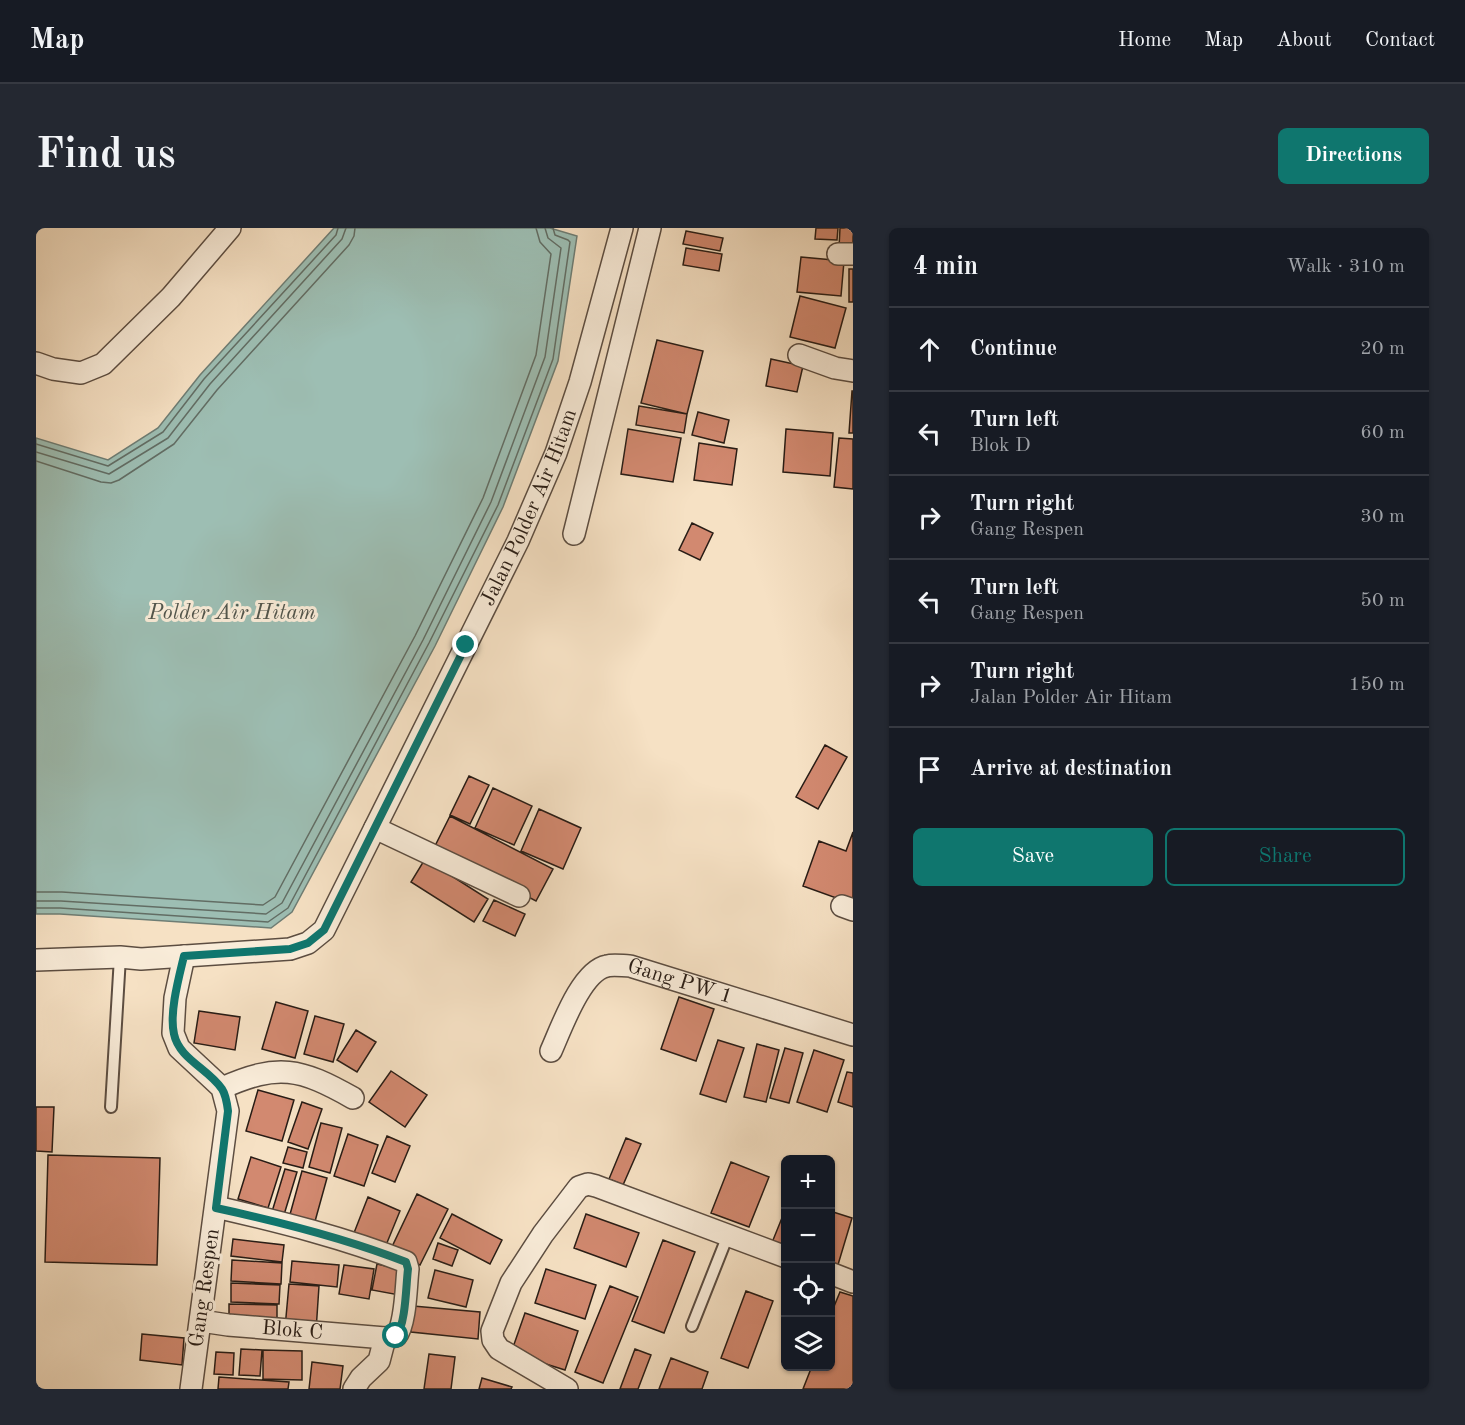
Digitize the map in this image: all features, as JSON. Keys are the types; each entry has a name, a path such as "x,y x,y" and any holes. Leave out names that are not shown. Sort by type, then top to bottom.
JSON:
{"street":[{"path":"36,363 53,369 81,373 104,364 171,297 230,228"},
{"name":"Jalan Polder Air Hitam","path":"36,960 120,957 141,959 290,949 308,943 324,930 518,541 556,453 580,382 622,228"},
{"path":"574,534 650,228"},
{"path":"591,339 621,342"},
{"path":"799,355 813,362 853,370"},
{"path":"570,411 601,419"},
{"path":"375,828 519,896"},
{"path":"184,956 175,998 173,1033 179,1048 222,1088 246,1077 276,1071 299,1073 323,1081 352,1098"},
{"name":"Gang PW 1","path":"551,1051 576,998 591,975 605,966 630,966 853,1035"},
{"name":"Gang Respen","path":"191,1389 228,1111 222,1088"},
{"path":"567,1389 499,1349 492,1331 511,1283 543,1234 579,1186 588,1184 596,1186 781,1255"},
{"path":"216,1208 285,1222 368,1247 406,1262 408,1269 400,1332 393,1338 385,1338 380,1361 361,1378 354,1389"},
{"path":"835,1275 853,1282"},
{"name":"Blok C","path":"201,1321 228,1326 385,1338"}],"lane":[{"path":"111,1107 120,957"},
{"path":"692,1326 728,1235"}],"water":[{"name":"Polder Air Hitam","path":"334,228 550,228 577,236 558,361 503,507 435,646 292,912 271,928 36,914 36,438 108,460 158,428 200,375"}],"building":[{"path":"816,228 838,228 837,240 815,239"},
{"path":"840,228 853,228 853,249 839,248"},
{"path":"686,231 723,238 720,251 683,244"},
{"path":"686,248 722,254 719,271 683,265"},
{"path":"801,257 844,261 841,296 797,292"},
{"path":"849,269 853,269 853,302 849,302"},
{"path":"800,296 846,308 835,348 790,337"},
{"path":"657,340 703,351 687,414 641,403"},
{"path":"771,359 803,366 797,392 766,386"},
{"path":"852,391 853,433 849,433"},
{"path":"639,406 687,414 684,433 636,425"},
{"path":"698,412 729,420 724,443 692,435"},
{"path":"628,429 681,438 673,482 621,474"},
{"path":"786,429 833,433 830,476 783,472"},
{"path":"839,438 853,439 853,489 834,487"},
{"path":"699,443 737,449 732,485 694,480"},
{"path":"692,523 713,533 700,560 679,550"},
{"path":"825,745 847,757 818,809 796,797"},
{"path":"469,776 489,785 470,824 450,815"},
{"path":"493,788 532,806 514,845 475,828"},
{"path":"539,809 581,828 563,869 521,851"},
{"path":"450,816 553,869 536,901 434,848"},
{"path":"853,832 853,904 803,886 819,841 846,851"},
{"path":"425,859 488,899 474,922 411,882"},
{"path":"494,900 525,914 515,936 483,921"},
{"path":"679,997 714,1009 696,1061 661,1049"},
{"path":"276,1002 308,1011 295,1058 262,1049"},
{"path":"199,1011 240,1017 235,1050 194,1043"},
{"path":"315,1016 344,1024 333,1062 304,1054"},
{"path":"356,1030 376,1042 357,1072 337,1060"},
{"path":"718,1040 744,1048 726,1102 700,1094"},
{"path":"757,1044 779,1050 766,1102 744,1097"},
{"path":"785,1048 803,1053 789,1103 770,1098"},
{"path":"814,1050 844,1060 827,1112 797,1102"},
{"path":"391,1071 427,1095 405,1127 369,1102"},
{"path":"847,1072 853,1073 853,1107 838,1102"},
{"path":"258,1090 294,1100 282,1141 246,1131"},
{"path":"302,1102 322,1109 308,1149 288,1142"},
{"path":"36,1107 54,1107 52,1152 36,1151"},
{"path":"321,1123 342,1128 330,1173 309,1167"},
{"path":"348,1134 378,1145 364,1186 334,1176"},
{"path":"387,1136 410,1146 395,1182 372,1173"},
{"path":"626,1138 641,1144 623,1185 609,1179"},
{"path":"288,1147 307,1152 303,1168 283,1163"},
{"path":"48,1155 160,1158 157,1265 45,1262"},
{"path":"251,1157 281,1167 268,1208 238,1199"},
{"path":"731,1162 769,1177 749,1227 711,1213"},
{"path":"285,1169 297,1172 283,1218 271,1215"},
{"path":"302,1171 327,1178 314,1225 289,1218"},
{"path":"417,1194 448,1209 420,1265 390,1251"},
{"path":"368,1197 400,1211 384,1250 352,1238"},
{"path":"835,1213 852,1218 837,1268 835,1267"},
{"path":"452,1214 502,1240 490,1264 440,1238"},
{"path":"586,1214 639,1233 626,1267 574,1248"},
{"path":"781,1220 781,1249 771,1245"},
{"path":"233,1239 284,1245 282,1262 231,1256"},
{"path":"663,1240 695,1252 664,1333 632,1321"},
{"path":"438,1243 458,1250 452,1266 433,1259"},
{"path":"232,1260 282,1263 281,1284 231,1281"},
{"path":"292,1261 339,1265 337,1287 290,1282"},
{"path":"377,1264 404,1270 399,1295 372,1290"},
{"path":"344,1265 374,1269 369,1299 339,1294"},
{"path":"546,1269 596,1285 585,1319 535,1303"},
{"path":"435,1270 473,1280 466,1307 428,1298"},
{"path":"231,1283 280,1285 279,1304 231,1302"},
{"path":"289,1284 319,1286 316,1331 285,1328"},
{"path":"610,1286 638,1297 603,1383 575,1372"},
{"path":"746,1291 773,1301 748,1368 721,1358"},
{"path":"840,1292 853,1296 853,1389 803,1389 810,1371 835,1371 835,1304"},
{"path":"229,1304 277,1305 277,1325 229,1325"},
{"path":"413,1306 480,1312 478,1339 411,1332"},
{"path":"525,1313 578,1331 565,1370 511,1353"},
{"path":"142,1334 184,1338 182,1365 140,1360"},
{"path":"241,1349 262,1350 260,1376 239,1375"},
{"path":"635,1349 651,1355 638,1389 620,1389"},
{"path":"263,1350 302,1351 302,1380 263,1379"},
{"path":"216,1352 234,1353 233,1375 214,1374"},
{"path":"429,1354 455,1357 451,1389 424,1389"},
{"path":"671,1358 708,1372 702,1389 659,1389"},
{"path":"312,1362 343,1366 340,1389 309,1389"},
{"path":"219,1377 289,1382 288,1389 218,1389"},
{"path":"482,1378 512,1387 511,1389 479,1389"}],"route":[{"path":"396,1336 400,1332 402,1322 408,1269 406,1262 368,1247 285,1222 216,1208 228,1111 227,1103 222,1088 179,1048 173,1033 175,998 184,956 290,949 308,943 324,930 466,645"}]}
